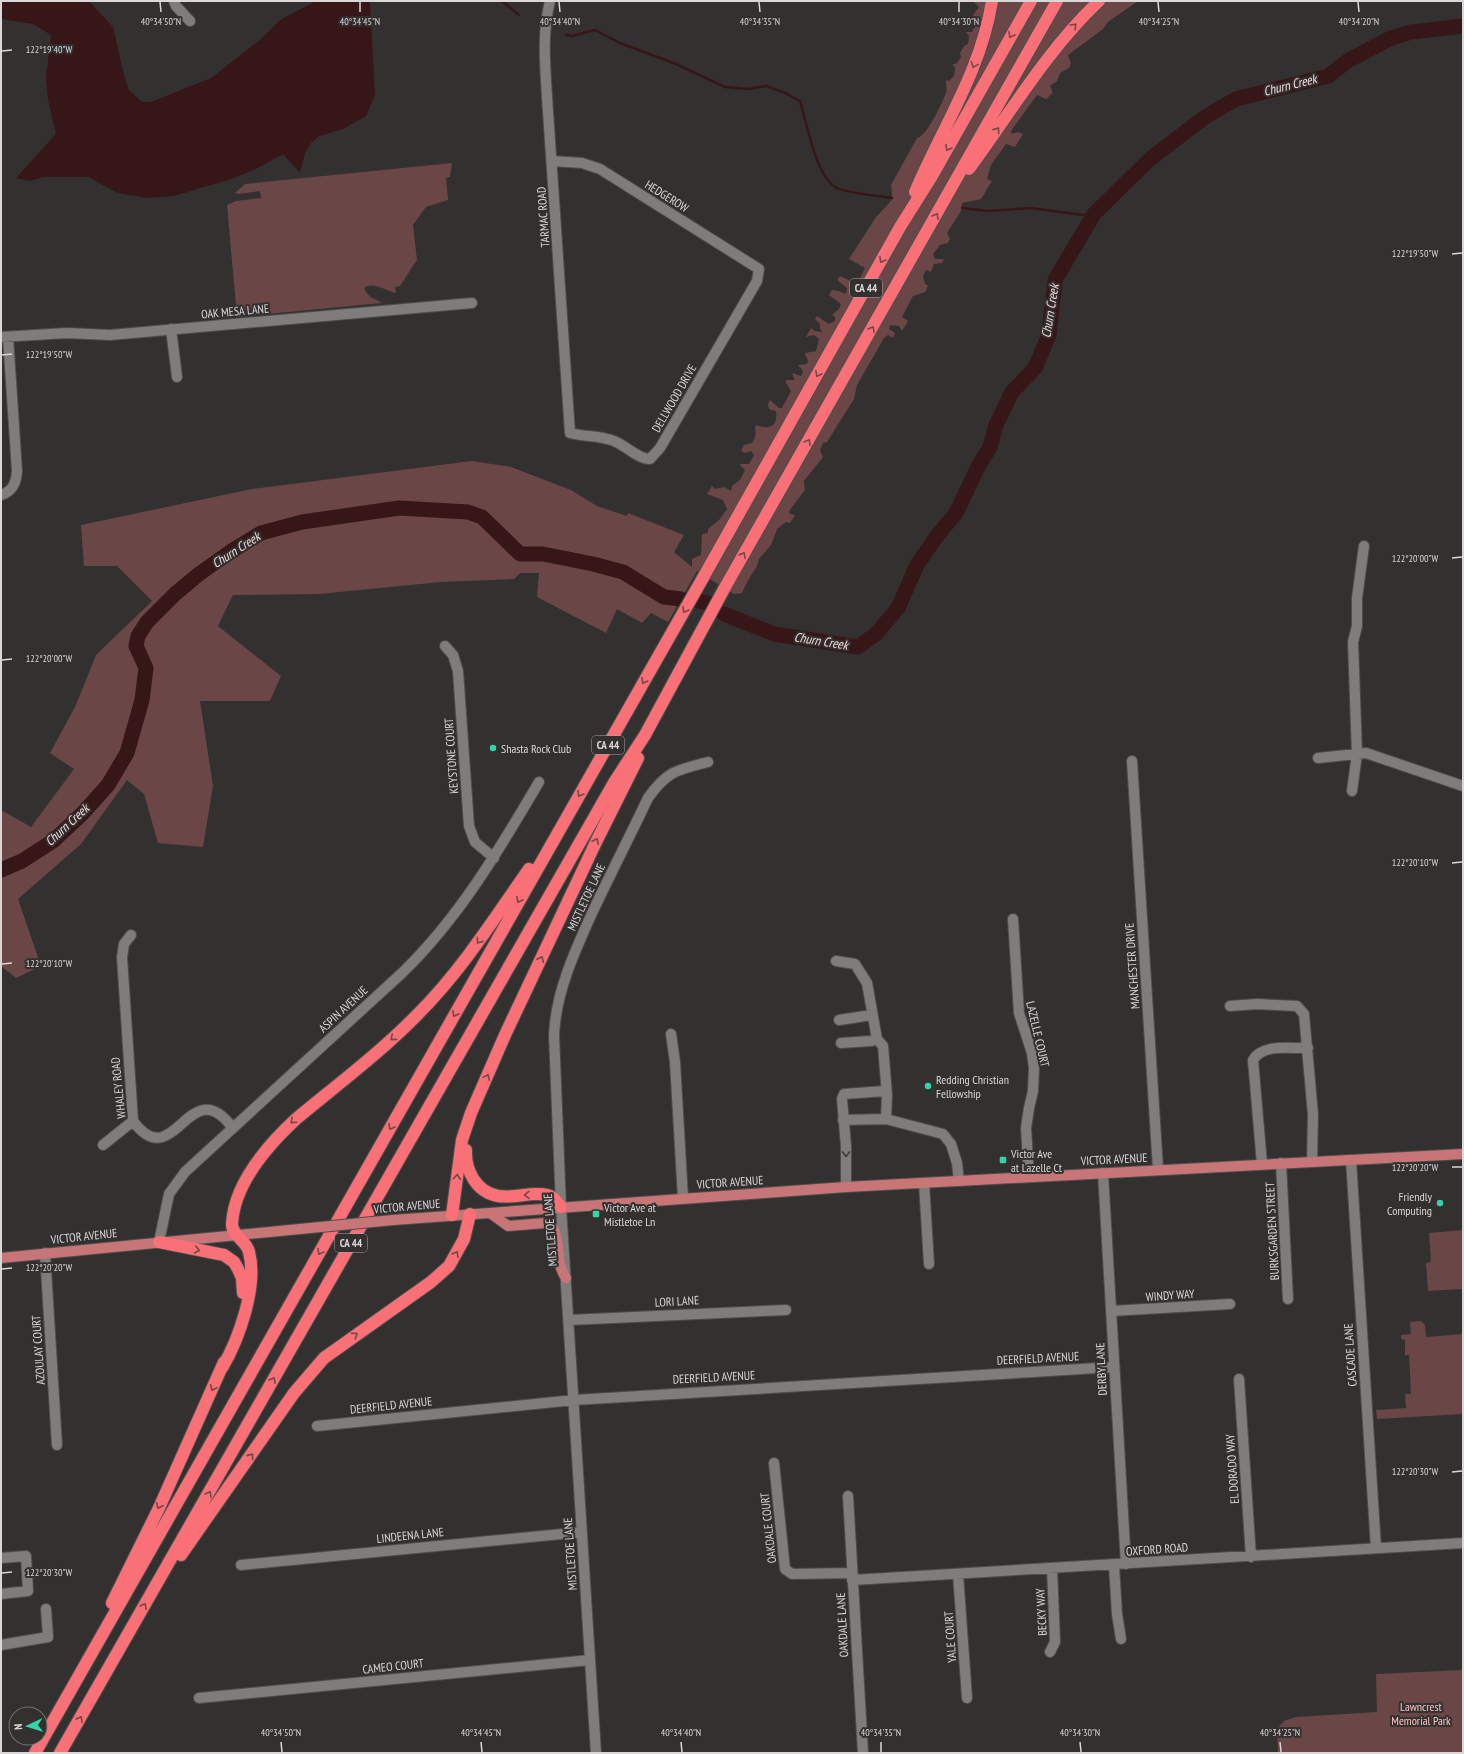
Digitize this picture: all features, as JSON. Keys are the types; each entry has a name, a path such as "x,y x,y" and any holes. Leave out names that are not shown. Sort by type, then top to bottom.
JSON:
{"highway":[{"path":"900,227 923,174 967,86 980,50 992,1"},
{"name":"CA 44","path":"35,1753 664,647 900,227 932,176 1031,1"},
{"name":"CA 44","path":"60,1753 615,781 646,735 724,589 1057,1"},
{"path":"948,195 975,162 1064,36 1099,1"},
{"path":"452,1215 462,1140 471,1113 505,1036 596,842 640,754 646,735"},
{"path":"222,1368 233,1350 242,1325 250,1287 249,1251 236,1235 232,1224 242,1188 257,1161 270,1144 296,1119 419,1014 442,990 470,954 536,859 552,842"},
{"path":"471,1113 466,1164 474,1182 488,1192 498,1196 550,1195 561,1206"},
{"path":"161,1577 184,1552 294,1393 312,1371 324,1358 345,1341 430,1282 449,1266 464,1239 470,1214"},
{"path":"101,1636 107,1613 159,1508 222,1368 242,1304 243,1286 238,1269 234,1262 224,1255 159,1242"}],"main road":[{"name":"VICTOR AVENUE","path":"1,1258 393,1220 561,1206 846,1187 1463,1154"},
{"path":"490,1213 508,1226 545,1223 554,1229 559,1263 561,1271 566,1278"}],"street":[{"path":"174,1 176,6 190,21"},
{"name":"TARMAC ROAD","path":"550,1 544,35 570,433"},
{"name":"HEDGEROW","path":"552,161 582,163 600,169 757,267 760,273"},
{"name":"DELLWOOD DRIVE","path":"570,433 605,438 624,446 645,458 654,457 757,281 760,273"},
{"name":"OAK MESA LANE","path":"5,337 67,333 110,335 472,303"},
{"path":"171,329 177,377"},
{"path":"1,495 12,488 15,484 17,471 5,337"},
{"path":"1352,791 1357,754 1354,642 1357,626 1358,598 1364,546"},
{"name":"KEYSTONE COURT","path":"444,646 454,656 458,671 469,826 475,842 494,858"},
{"path":"1318,758 1366,754 1463,786"},
{"name":"MANCHESTER DRIVE","path":"1132,761 1158,1170"},
{"name":"MISTLETOE LANE","path":"596,1753 561,1206 554,1035 555,1013 562,986 577,945 648,798 670,773 708,762"},
{"name":"ASPIN AVENUE","path":"159,1242 167,1201 172,1188 185,1172 407,967 466,899 494,858 539,782"},
{"name":"LAZELLE COURT","path":"1012,919 1019,1013 1032,1053 1034,1068 1034,1083 1026,1128 1029,1177"},
{"name":"WHALEY ROAD","path":"131,935 124,944 122,958 133,1121 142,1131 155,1138 175,1132 194,1113 207,1109 220,1114 232,1127"},
{"path":"836,960 855,964 860,969 867,983 877,1039 882,1046 886,1119"},
{"path":"1230,1006 1257,1004 1297,1006 1304,1014 1313,1115 1312,1162"},
{"path":"839,1020 872,1015"},
{"path":"671,1034 675,1062 683,1198"},
{"path":"841,1043 877,1039"},
{"path":"1262,1164 1253,1060 1257,1054 1268,1049 1308,1048"},
{"path":"846,1187 842,1099 844,1094 885,1091"},
{"path":"843,1120 886,1119 943,1134 952,1144 957,1163 959,1181"},
{"path":"103,1145 133,1121"},
{"name":"CASCADE LANE","path":"1351,1160 1376,1548"},
{"name":"BURKSGARDEN STREET","path":"1281,1163 1288,1298"},
{"name":"DERBY LANE","path":"1103,1173 1126,1564"},
{"path":"924,1183 929,1264"},
{"name":"AZOULAY COURT","path":"45,1253 57,1445"},
{"name":"WINDY WAY","path":"1111,1312 1230,1304"},
{"name":"LORI LANE","path":"569,1320 786,1310"},
{"name":"DEERFIELD AVENUE","path":"317,1426 574,1400 1114,1367"},
{"name":"EL DORADO WAY","path":"1239,1379 1251,1557"},
{"name":"OAKDALE COURT","path":"774,1463 785,1569 792,1574 852,1577"},
{"name":"OAKDALE LANE","path":"848,1496 863,1753"},
{"name":"LINDEENA LANE","path":"241,1565 582,1532"},
{"name":"OXFORD ROAD","path":"852,1577 958,1574 1463,1543"},
{"path":"1,1558 26,1556 28,1591 1,1594"},
{"path":"1114,1565 1117,1614 1121,1639"},
{"name":"BECKY WAY","path":"1050,1652 1055,1642 1052,1568"},
{"name":"YALE COURT","path":"958,1574 967,1698"},
{"path":"1,1644 48,1637 46,1609"},
{"name":"CAMEO COURT","path":"199,1698 590,1660"}],"green space":[{"path":"973,1 1138,1 1108,22 1103,29 1068,55 1071,63 1069,68 1060,73 1057,81 1050,86 1053,93 1046,99 1037,95 1011,131 1012,134 1018,132 1023,134 1015,147 1006,144 991,165 987,179 992,181 981,199 962,203 961,211 947,233 950,239 948,243 940,245 933,254 935,259 944,259 942,263 934,264 931,272 926,270 923,276 925,284 928,286 925,292 913,296 902,317 908,321 902,331 899,326 890,325 889,329 895,333 893,338 888,335 884,338 857,385 854,399 827,442 823,443 820,450 823,457 804,481 805,490 789,511 790,514 795,515 790,523 786,522 777,529 771,545 759,559 757,566 742,593 734,594 697,571 668,622 651,613 642,623 617,609 606,633 537,597 539,573 520,573 514,579 441,582 319,594 233,595 218,626 281,676 270,701 200,701 213,786 203,847 158,843 144,794 127,780 81,844 18,899 41,966 16,978 1,966 1,810 31,827 74,769 50,753 75,707 96,655 152,601 117,566 84,566 81,525 252,489 472,461 511,467 571,490 597,506 627,516 628,513 684,535 674,552 692,567 692,559 701,555 702,534 708,533 708,529 719,520 727,509 723,500 707,494 712,486 715,489 724,487 731,491 732,486 740,480 745,470 740,465 749,464 754,455 751,451 745,453 741,451 744,445 752,443 756,431 756,425 769,427 776,421 776,411 769,409 768,404 770,400 779,408 782,408 791,391 785,381 795,380 792,373 801,376 803,371 798,365 807,364 808,360 805,355 806,353 816,351 819,339 814,335 806,337 811,328 815,331 822,332 820,324 815,319 817,316 829,324 835,321 835,317 832,315 839,309 841,304 829,295 832,290 845,294 847,291 847,288 837,280 840,276 853,282 860,278 865,268 849,259 876,217 891,201 891,185 917,138 921,136 930,126 941,104 946,93 946,80 949,81 954,76 955,67 952,65 957,63 961,57 960,53 964,46 968,44 969,36 966,32 972,32 978,20 973,15 979,7"},
{"path":"452,163 450,177 446,178 448,200 426,207 413,225 417,260 400,286 395,287 396,293 375,286 368,286 364,288 367,294 382,303 237,317 227,205 236,201 261,198 260,191 239,194 235,193 245,184"},
{"path":"1463,1230 1463,1289 1428,1291 1426,1263 1431,1262 1429,1233"},
{"path":"1421,1321 1425,1325 1426,1337 1463,1334 1463,1414 1377,1419 1376,1410 1406,1408 1405,1394 1411,1394 1409,1355 1405,1355 1405,1340 1401,1339 1401,1335 1411,1334 1410,1322"},
{"name":"Lawncrest Memorial Park","path":"1463,1670 1463,1753 1278,1753 1277,1729 1284,1721 1296,1717 1377,1712 1376,1674"}],"shaded area":[{"path":"1,1 89,1 113,27 129,90 142,102 151,102 211,78 261,39 280,20 316,1 370,1 375,95 366,116 343,129 319,136 311,143 305,153 300,173 283,154 254,170 228,180 174,196 146,198 118,193 88,177 44,177 30,181 16,178 56,134 48,100 46,78 51,35 33,24 1,19"}],"waterway":[{"path":"502,1 519,15"},
{"name":"Churn Creek","path":"724,614 774,634 858,647 876,634 898,608 917,565 936,537 956,513 979,465 990,447 996,425 1012,392 1035,368 1049,335 1055,280 1094,214 1150,159 1205,117 1236,99 1328,76 1349,60 1391,38 1411,32 1463,26"},
{"path":"566,35 572,36 595,30 620,43 676,64 725,87 748,89 766,86 785,93 800,101 813,149 823,173 830,182 841,190 892,198"},
{"path":"962,208 988,211 1031,208 1083,215 1094,214"},
{"name":"Churn Creek","path":"1,870 22,861 53,841 82,814 108,785 127,753 142,700 146,668 136,646 138,636 147,622 175,594 199,574 230,552 261,533 302,522 399,508 468,512 482,517 520,554 543,554 593,564 623,572 664,597 681,599"},
{"name":"Churn Creek","path":"698,601 708,603"}],"place":[{"name":"Shasta Rock Club","path":"493,748"},
{"name":"Redding Christian Fellowship","path":"928,1086"},
{"name":"Victor Ave at Lazelle Ct","path":"1003,1160"},
{"name":"Friendly Computing","path":"1440,1203"},
{"name":"Victor Ave at Mistletoe Ln","path":"596,1214"}]}
